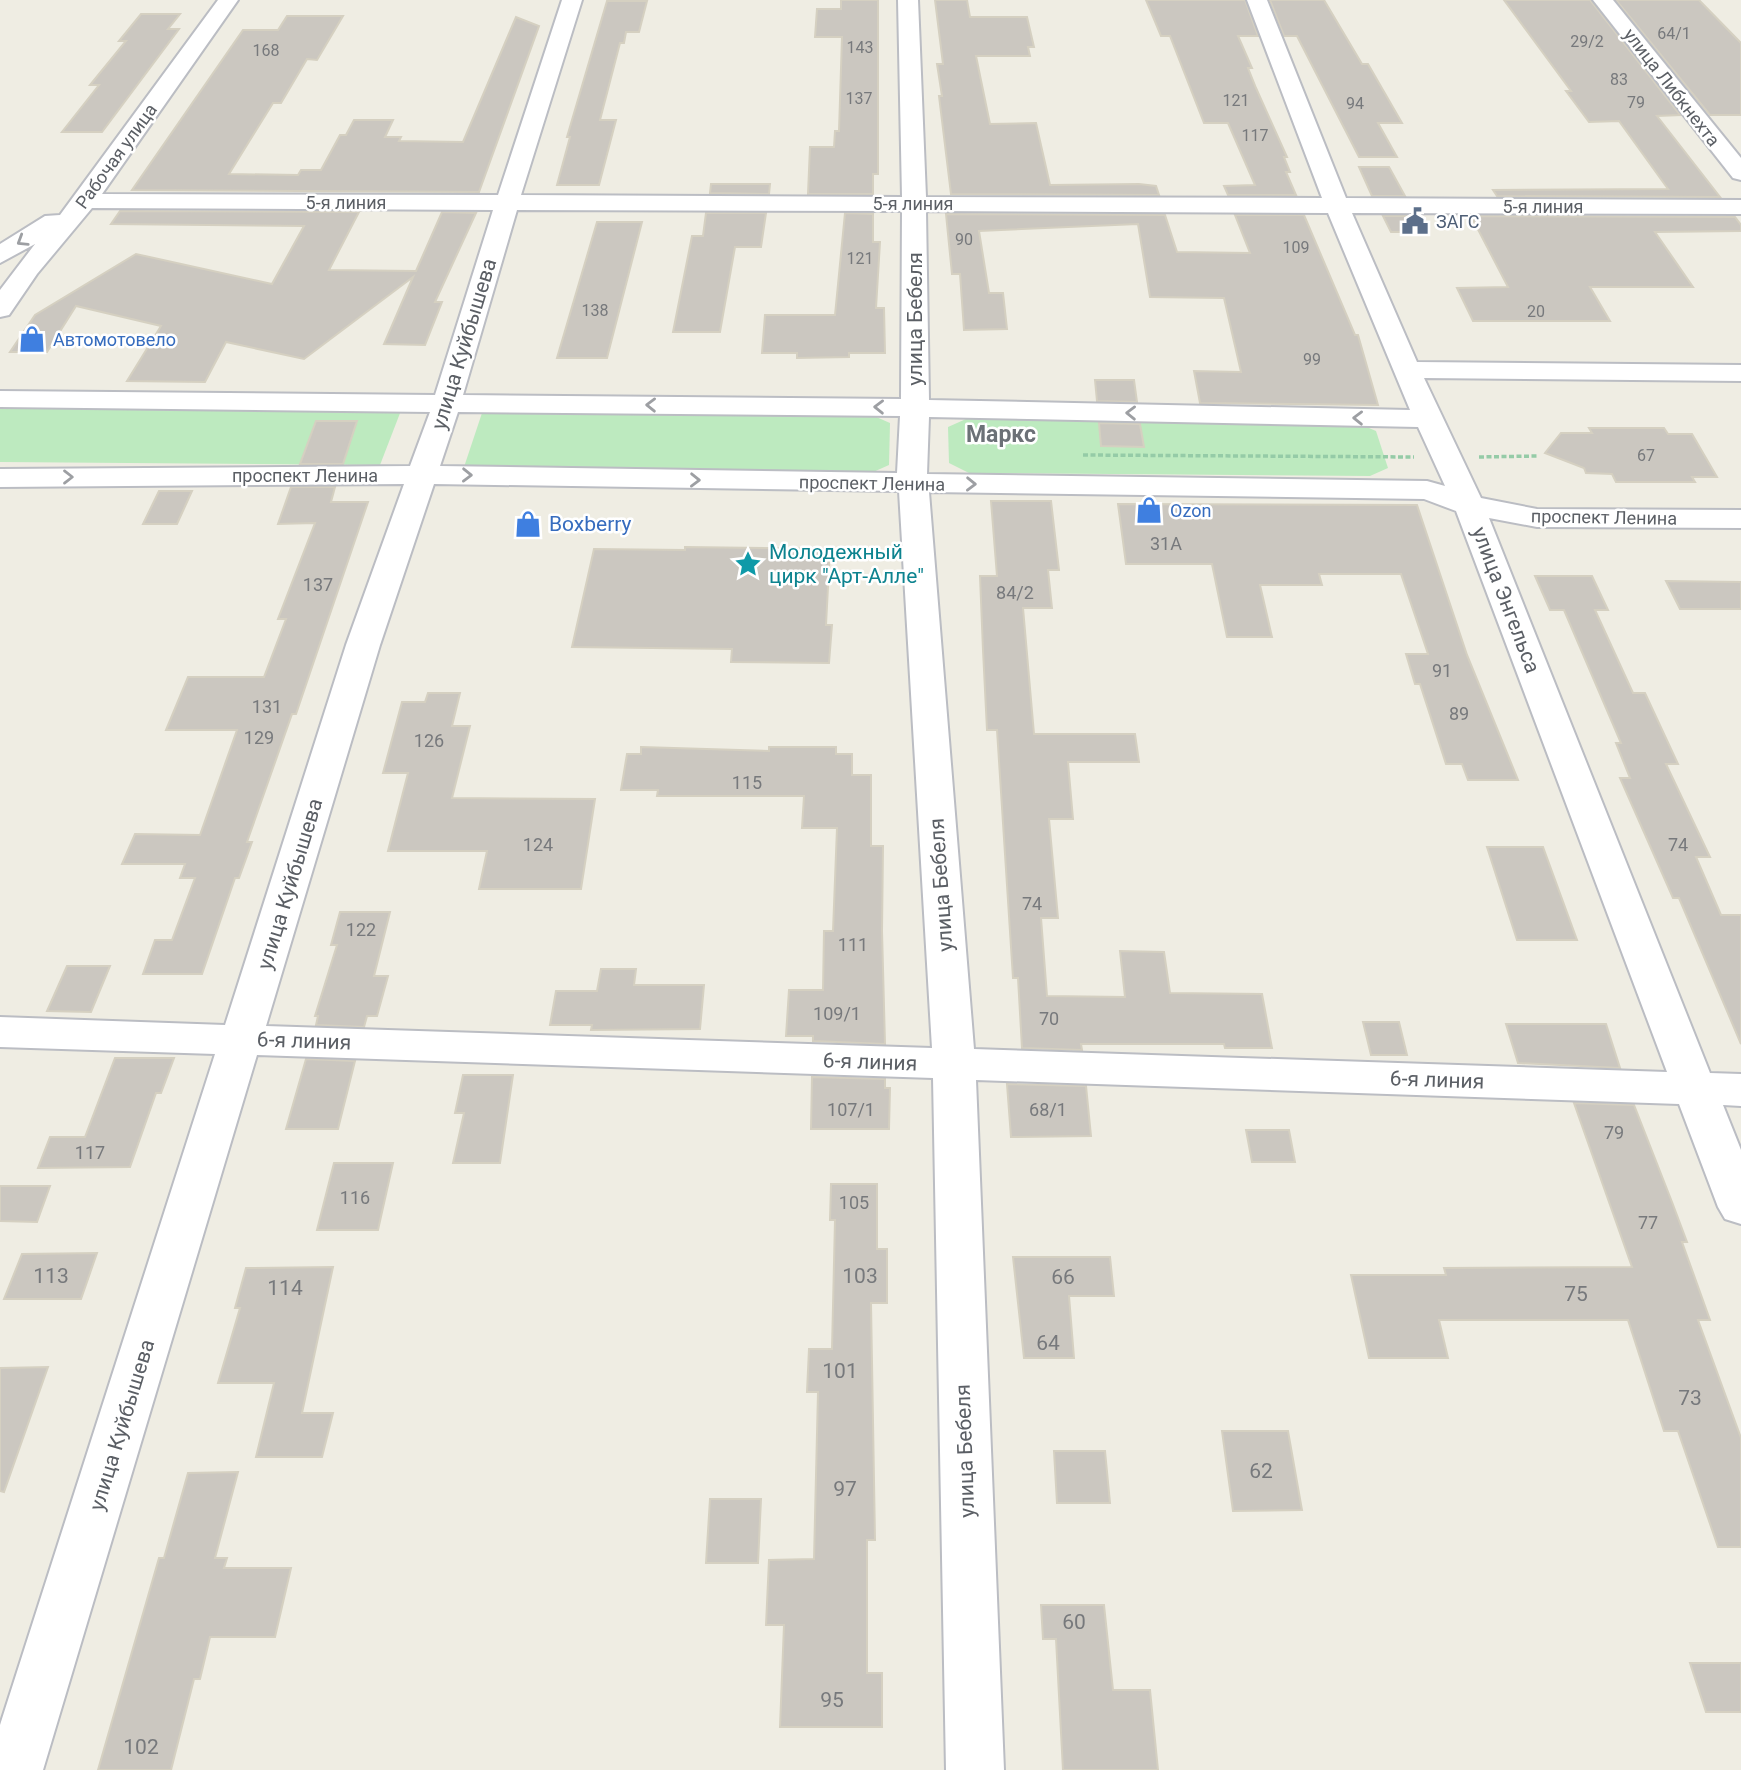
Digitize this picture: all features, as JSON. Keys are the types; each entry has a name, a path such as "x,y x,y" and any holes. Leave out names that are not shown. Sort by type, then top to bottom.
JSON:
{"street":[{"name":"Рабочая улица","path":"0,309 27,269 85,201 228,0"},
{"name":"улица Куйбышева","path":"14,1770 363,645 447,403 572,0"},
{"name":"улица Бебеля","path":"908,0 914,202 915,408 911,454 954,1065 975,1770"},
{"name":"улица Энгельса","path":"1257,0 1336,205 1427,419 1469,505 1741,1207"},
{"name":"улица Либкнехта","path":"1603,0 1741,173"},
{"name":"5-я линия","path":"85,201 1741,207"},
{"path":"0,255 85,201"},
{"path":"0,264 27,269"},
{"path":"1406,370 1741,373"},
{"path":"0,399 915,408 1427,419"},
{"name":"проспект Ленина","path":"0,478 422,475 1427,490 1469,505 1537,518 1741,519"},
{"name":"6-я линия","path":"0,1032 1741,1090"}],"path":[{"path":"1073,455 1537,456"}],"green space":[{"path":"0,405 402,408 380,465 0,462"},
{"path":"482,413 874,416 890,423 889,465 871,473 463,470"},
{"path":"966,419 1355,422 1376,431 1388,468 1370,476 969,473 949,463 948,427"}],"building":[{"path":"841,0 878,0 878,174 873,174 873,194 808,194 810,147 834,147 835,131 839,131 842,37 815,37 817,9 841,9"},
{"path":"935,0 967,0 970,17 1027,17 1034,47 1028,47 1030,56 976,56 990,124 1036,123 1050,185 1139,184 1156,186 1159,195 951,194 939,96 942,96 937,64 943,64"},
{"path":"1146,0 1245,0 1258,36 1238,36 1252,68 1248,68 1256,88 1287,157 1284,157 1290,172 1286,172 1296,195 1228,195 1224,186 1255,185 1228,123 1204,123 1170,36 1161,36"},
{"path":"1270,0 1324,0 1362,64 1368,64 1402,123 1378,123 1397,157 1359,157 1297,36 1284,36"},
{"path":"1504,0 1590,0 1680,115 1657,116 1720,197 1497,196 1493,190 1668,189 1619,121 1589,122 1566,91 1571,91"},
{"path":"1616,0 1699,0 1741,43 1741,115 1710,115"},
{"path":"607,1 647,1 639,32 626,32 624,43 620,43 600,120 616,120 599,185 557,185 570,137 567,137"},
{"path":"141,14 180,14 168,29 179,29 102,132 62,132 99,85 90,85 126,41 119,41"},
{"path":"287,16 343,16 317,60 307,59 281,103 273,103 229,174 298,175 301,170 321,170 340,135 346,135 354,120 393,120 385,137 401,137 399,141 463,142 516,17 539,26 479,192 132,190 243,30 278,30"},
{"path":"1359,167 1389,167 1405,196 1372,196"},
{"path":"711,184 770,184 769,194 710,193"},
{"path":"120,211 359,212 329,270 416,271 442,212 476,213 435,302 442,302 425,345 384,344 413,277 304,359 226,342 205,382 127,381 161,326 76,306 47,352 10,352 35,315 136,254 272,284 304,226 111,224"},
{"path":"706,213 766,213 761,247 735,247 720,332 673,332 692,236 703,236"},
{"path":"845,213 873,214 873,242 880,242 876,308 884,308 885,353 797,358 797,353 762,353 765,315 835,315"},
{"path":"946,214 1165,215 1177,252 1250,253 1235,215 1304,215 1355,335 1358,335 1378,405 1200,403 1194,371 1241,372 1224,298 1150,297 1138,224 979,231 989,293 1003,293 1007,329 964,330 960,274 952,274"},
{"path":"1383,216 1416,216 1424,232 1391,232"},
{"path":"1471,216 1735,217 1741,225 1741,231 1655,232 1693,287 1590,287 1610,321 1473,321 1457,288 1508,287"},
{"path":"597,222 642,222 607,358 557,358"},
{"path":"1095,380 1134,380 1137,402 1097,401"},
{"path":"316,421 357,421 343,464 300,464"},
{"path":"1099,423 1140,424 1144,447 1101,446"},
{"path":"1589,428 1664,428 1668,434 1692,434 1717,477 1692,477 1695,482 1616,482 1612,474 1586,473 1584,468 1545,453 1561,433 1592,433"},
{"path":"291,487 335,487 331,502 368,502 296,714 292,714 247,842 252,842 239,878 235,878 202,974 143,974 155,940 172,940 195,878 180,878 185,864 122,864 135,834 200,835 237,730 166,730 188,677 264,677 286,619 278,619 315,523 278,524"},
{"path":"159,491 192,491 177,524 143,524"},
{"path":"991,501 1051,501 1059,570 1048,570 1052,608 1023,608 1034,734 1135,734 1139,762 1068,762 1073,819 1049,819 1058,918 1041,918 1047,996 1125,997 1120,951 1164,952 1170,993 1262,994 1272,1048 1225,1048 1224,1044 1081,1044 1082,1050 1022,1048 1018,978 1013,978 997,730 987,730 980,576 997,576"},
{"path":"1118,504 1417,505 1467,655 1518,780 1468,780 1462,764 1446,764 1420,684 1415,684 1406,654 1428,654 1401,574 1319,574 1322,585 1260,585 1272,637 1227,637 1212,564 1126,564"},
{"path":"685,547 830,549 826,625 832,625 829,663 731,662 732,649 572,647 594,549 685,550"},
{"path":"1535,576 1592,576 1608,610 1595,610 1633,693 1645,693 1678,764 1666,764 1710,857 1696,857 1721,915 1741,915 1741,1044 1679,898 1673,898 1620,778 1630,778 1616,743 1621,743 1564,610 1550,610"},
{"path":"1666,581 1741,582 1741,609 1680,609"},
{"path":"428,693 460,693 452,726 470,726 452,798 595,799 581,889 479,889 487,851 388,851 408,773 383,773 402,702 425,702"},
{"path":"641,747 769,751 769,747 836,747 836,754 852,754 852,775 871,775 871,846 883,846 885,1044 813,1041 813,1036 786,1036 789,990 823,990 824,931 833,931 837,828 802,828 804,796 657,796 658,790 621,790 627,754 641,754"},
{"path":"1487,847 1543,847 1577,940 1517,940"},
{"path":"340,912 390,912 374,976 388,976 377,1016 367,1016 364,1027 316,1025 318,1016 315,1016 337,945 331,945"},
{"path":"67,966 110,966 91,1012 47,1011"},
{"path":"601,969 636,969 634,985 704,985 700,1029 591,1030 592,1025 550,1025 556,991 597,991"},
{"path":"1363,1022 1399,1022 1407,1055 1371,1055"},
{"path":"1506,1024 1606,1024 1620,1068 1518,1063"},
{"path":"115,1058 174,1058 161,1093 156,1093 130,1167 38,1168 50,1137 85,1137"},
{"path":"306,1059 355,1061 338,1129 286,1129"},
{"path":"463,1075 513,1075 500,1163 453,1163 464,1113 455,1113"},
{"path":"812,1077 885,1079 885,1088 890,1088 889,1129 811,1129"},
{"path":"1007,1084 1086,1086 1091,1136 1011,1137"},
{"path":"1574,1103 1634,1105 1672,1202 1687,1242 1682,1242 1710,1320 1698,1320 1741,1438 1741,1547 1718,1547 1678,1431 1664,1431 1628,1320 1439,1320 1448,1358 1369,1358 1351,1275 1446,1275 1444,1268 1632,1267"},
{"path":"1246,1130 1289,1130 1295,1162 1252,1162"},
{"path":"334,1163 393,1163 378,1230 317,1230"},
{"path":"831,1184 877,1184 877,1249 887,1249 887,1303 871,1303 875,1540 867,1540 867,1673 882,1673 882,1727 780,1727 784,1625 766,1625 769,1560 814,1559 818,1392 807,1392 809,1349 832,1349 835,1220 830,1220"},
{"path":"0,1186 50,1186 37,1222 0,1221"},
{"path":"97,1253 81,1299 4,1299 22,1254"},
{"path":"1013,1257 1110,1257 1114,1296 1069,1296 1074,1358 1024,1358"},
{"path":"333,1267 302,1413 333,1413 322,1457 256,1457 274,1383 218,1383 240,1308 235,1308 246,1268"},
{"path":"48,1367 4,1492 0,1491 0,1368"},
{"path":"1222,1431 1288,1431 1302,1510 1233,1511"},
{"path":"1054,1451 1105,1451 1110,1503 1057,1503"},
{"path":"238,1472 215,1558 227,1558 224,1568 291,1568 275,1637 210,1637 200,1679 194,1679 171,1770 98,1770 159,1558 164,1558 188,1473"},
{"path":"710,1499 761,1499 758,1563 706,1563"},
{"path":"1041,1605 1104,1605 1113,1690 1150,1690 1158,1770 1063,1770 1056,1639 1043,1639"},
{"path":"1690,1663 1741,1663 1741,1712 1706,1712"}],"place":[{"name":"ЗАГС","path":"1415,221"},
{"name":"Автомотовело","path":"32,339"},
{"name":"Ozon","path":"1149,510"},
{"name":"Boxberry","path":"528,524"},
{"name":"Молодежный цирк \"Арт-Алле\"","path":"748,564"}],"district":[{"name":"Маркс","path":"1001,434"}]}
